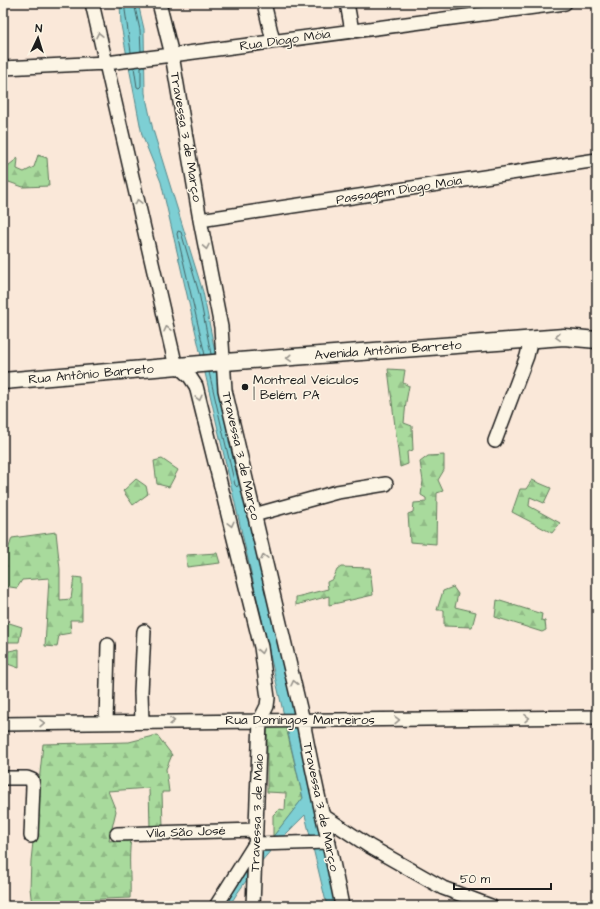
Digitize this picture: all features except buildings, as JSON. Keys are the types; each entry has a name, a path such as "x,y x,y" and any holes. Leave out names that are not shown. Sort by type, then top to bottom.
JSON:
{"main road":[{"name":"Avenida Antônio Barreto","path":"178,367 531,339 564,337 597,340"},
{"name":"Rua Antônio Barreto","path":"3,381 178,367"}],"street":[{"path":"92,3 109,62 178,367"},
{"name":"Travessa 3 de Março","path":"159,3 172,55 200,220 221,327 222,363 226,390 302,721 322,815 321,842 342,906"},
{"path":"264,3 273,42"},
{"path":"347,3 352,31"},
{"name":"Rua Diogo Móia","path":"3,68 109,62 158,57 352,31 484,8 565,3"},
{"name":"Passagem Diogo Moia","path":"200,220 597,160"},
{"path":"495,441 527,356 531,339"},
{"name":"Travessa 3 de Março","path":"178,367 190,377 196,386 261,647 268,698 268,706 264,720"},
{"path":"254,515 329,494 386,484"},
{"path":"142,722 141,692 144,631"},
{"path":"106,722 108,645"},
{"name":"Rua Domingos Marreiros","path":"3,724 597,717"},
{"name":"Travessa 3 de Maio","path":"253,900 263,847 256,830 264,720"},
{"path":"3,778 27,778 32,780 31,836"},
{"path":"322,815 369,846 443,888 491,906"},
{"name":"Vila São José","path":"117,834 256,830"},
{"path":"216,906 263,847 321,842"}],"green space":[{"path":"38,155 47,158 49,186 23,187 6,181 4,169 18,158 17,169 24,172 34,167"},
{"path":"388,369 405,370 403,383 409,386 404,423 412,426 413,450 407,452 408,464 400,467"},
{"path":"444,455 444,470 438,480 443,491 437,493 436,544 410,542 408,514 413,512 414,503 426,502 426,498 421,495 423,481 420,462 428,456"},
{"path":"162,459 178,470 169,487 157,484 154,461"},
{"path":"136,479 146,486 148,494 133,505 123,491"},
{"path":"532,480 551,488 544,503 530,497 529,506 560,523 552,533 512,512 520,489 526,489"},
{"path":"56,532 60,569 60,600 71,599 74,577 82,578 82,620 70,620 71,633 59,635 57,647 45,646 49,578 22,580 17,588 3,586 3,557 7,553 12,538"},
{"path":"217,553 220,563 187,567 186,555"},
{"path":"341,567 370,568 373,595 329,605 329,596 296,605 296,597 328,589 327,582 333,579 337,570"},
{"path":"453,587 458,594 455,607 476,612 472,627 444,626 444,610 437,610 443,591"},
{"path":"497,600 542,614 541,620 545,621 546,630 542,632 495,617"},
{"path":"3,621 22,627 19,642 3,642"},
{"path":"19,649 19,668 5,663 4,652"},
{"path":"286,727 303,798 273,837 273,815 279,809 285,810 286,793 267,792 267,728"},
{"path":"157,735 172,755 166,769 169,792 162,792 163,828 150,828 149,788 108,791 116,811 109,841 131,839 130,898 79,900 80,906 32,906 30,888 31,861 43,744 129,742"}],"water":[{"path":"120,3 138,3 144,29 145,93 153,130 203,292 221,382 336,906 327,906 305,815 264,858 229,906 219,906 303,798 161,182 142,135 121,25"}],"place":[{"name":"Montreal Veículos | Belém, PA","path":"245,387"}]}
